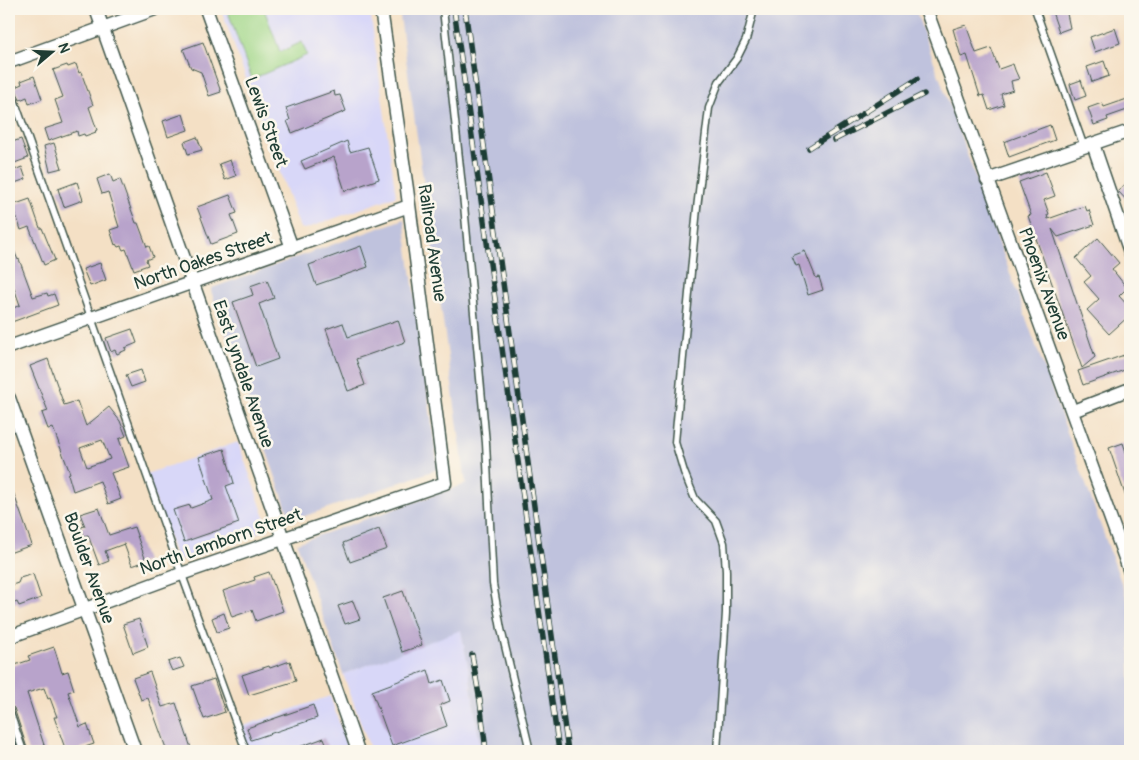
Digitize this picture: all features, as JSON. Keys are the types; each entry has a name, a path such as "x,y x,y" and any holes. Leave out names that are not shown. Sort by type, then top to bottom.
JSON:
{"street":[{"name":"East Lyndale Avenue","path":"96,9 358,751"},
{"path":"9,62 155,9"},
{"name":"Lewis Street","path":"206,9 292,248"},
{"name":"Railroad Avenue","path":"381,9 444,464 445,483"},
{"name":"Phoenix Avenue","path":"926,9 1130,572"},
{"path":"987,180 1130,131"},
{"path":"1089,145 1130,252"},
{"name":"North Oakes Street","path":"9,347 409,206"},
{"path":"1073,411 1130,389"},
{"name":"Boulder Avenue","path":"9,398 135,751"},
{"name":"North Lamborn Street","path":"9,637 181,574 445,483"}],"lane":[{"path":"443,9 464,204 486,443 493,584 501,630 530,751"},
{"path":"717,751 726,613 724,543 716,521 695,498 684,472 675,442 696,208 710,108 719,82 737,58 746,40 754,9"},
{"path":"1034,9 1089,145"},
{"path":"9,85 181,574 246,751"},
{"path":"9,710 24,751"}],"shaded area":[{"path":"221,9 370,9 396,196 305,229 300,228"},
{"path":"399,9 915,9 1130,607 1130,751 481,751 461,630 343,674 297,543 466,484"},
{"path":"404,219 438,469 291,521 211,291 212,288"},
{"path":"238,442 269,529 177,561 146,474"},
{"path":"461,629 481,751 371,751 343,674"},
{"path":"330,696 349,751 246,751 238,728"}],"green space":[{"path":"227,9 264,9 280,52 302,42 307,55 252,79"}],"building":[{"path":"1051,9 1066,9 1070,28 1059,32"},
{"path":"966,25 976,53 991,48 999,69 1013,64 1019,79 1011,81 1013,90 1001,94 1004,105 989,110 984,95 980,96 967,55 961,57 953,29"},
{"path":"1115,28 1120,43 1095,52 1090,37"},
{"path":"203,42 221,92 209,96 201,72 191,68 183,49"},
{"path":"1104,61 1109,76 1092,82 1087,67"},
{"path":"76,64 79,73 81,72 93,105 89,107 97,130 85,136 84,134 78,136 77,131 48,141 44,129 63,123 55,100 63,97 53,70"},
{"path":"34,76 42,99 29,104 27,97 20,100 15,87 22,84 21,81"},
{"path":"1081,80 1086,96 1075,100 1070,84"},
{"path":"334,91 335,96 340,95 346,111 292,133 287,121 290,120 286,108"},
{"path":"1130,98 1130,109 1107,117 1108,120 1094,125 1088,108 1102,103 1104,107"},
{"path":"183,114 188,130 168,137 163,121"},
{"path":"1050,125 1055,140 1009,157 1004,142"},
{"path":"197,137 202,150 188,154 184,142"},
{"path":"21,139 28,158 9,165 9,143"},
{"path":"347,141 350,152 368,147 379,179 345,191 334,157 305,169 301,161"},
{"path":"54,143 62,168 50,171 44,146"},
{"path":"230,160 236,176 225,180 219,164"},
{"path":"22,167 26,179 9,185 9,172"},
{"path":"1046,172 1055,196 1044,200 1049,214 1047,215 1048,219 1085,206 1087,211 1089,210 1094,225 1058,237 1052,229 1095,357 1082,368 1028,216 1031,215 1019,182"},
{"path":"110,174 113,182 120,179 136,223 138,223 153,257 146,260 148,265 134,270 126,249 123,250 121,246 115,245 110,230 119,227 108,192 102,194 97,179"},
{"path":"1130,180 1130,204 1118,191"},
{"path":"77,182 83,200 64,207 58,189"},
{"path":"230,195 237,213 231,215 238,234 211,244 197,207"},
{"path":"30,199 40,228 42,228 55,260 44,265 29,227 21,230 13,205"},
{"path":"1098,238 1119,263 1112,269 1127,288 1119,296 1130,308 1130,315 1109,334 1087,310 1099,299 1084,282 1091,276 1076,258"},
{"path":"9,239 19,259 33,297 47,293 48,296 54,294 58,305 9,323 9,310 20,305 9,274"},
{"path":"361,246 368,267 316,285 309,265"},
{"path":"805,251 816,278 819,277 823,290 808,295 799,265 796,266 792,256"},
{"path":"100,263 106,280 90,286 83,269"},
{"path":"267,280 274,298 259,304 278,359 256,367 233,302 253,295 250,286"},
{"path":"398,320 405,342 356,359 365,385 348,391 326,329 343,323 348,337"},
{"path":"132,329 137,343 117,354 115,350 111,352 106,338"},
{"path":"1130,353 1130,368 1083,385 1078,371"},
{"path":"48,359 64,405 77,401 86,426 109,407 120,421 126,436 119,439 129,467 111,473 121,499 108,504 100,481 73,491 68,474 70,473 53,428 48,429 42,413 48,411 30,366","holes":["102,440 110,459 87,467 80,448"]},
{"path":"141,370 145,382 131,387 126,375"},
{"path":"1123,443 1130,464 1130,506 1109,448"},
{"path":"224,449 234,483 226,486 239,523 184,542 173,510 190,505 191,508 213,500 199,457"},
{"path":"9,483 32,545 9,553"},
{"path":"99,508 109,535 134,527 146,561 132,566 124,544 105,551 109,561 99,565 88,535 84,536 81,527 85,526 80,514"},
{"path":"379,529 387,549 350,562 343,543"},
{"path":"269,572 283,611 256,621 252,610 232,617 223,591 255,580 254,577"},
{"path":"33,574 41,598 19,606 17,602 9,605 9,586 18,583 20,578"},
{"path":"403,591 422,645 402,652 383,598"},
{"path":"353,601 360,619 345,624 338,606"},
{"path":"224,613 229,628 217,632 212,618"},
{"path":"139,619 148,647 133,653 123,624"},
{"path":"54,647 62,673 68,671 74,690 68,692 80,727 87,724 94,744 73,751 66,751 54,717 57,717 44,688 27,693 46,751 28,751 14,708 9,705 9,667 30,660 28,656"},
{"path":"180,658 184,667 172,671 168,662"},
{"path":"290,661 296,681 249,695 242,675"},
{"path":"428,670 432,684 443,680 450,701 440,705 447,726 392,746 372,691"},
{"path":"150,672 162,707 176,703 192,751 167,751 148,698 141,700 133,678"},
{"path":"214,679 225,712 204,719 192,686"},
{"path":"313,705 317,718 251,740 247,728"},
{"path":"9,725 18,751 9,751"},
{"path":"324,738 329,751 291,751 291,750"}],"railway":[{"path":"454,9 559,751"},
{"path":"465,9 568,751"},
{"path":"809,148 917,79"},
{"path":"834,140 924,94"},
{"path":"472,655 486,751"}]}
